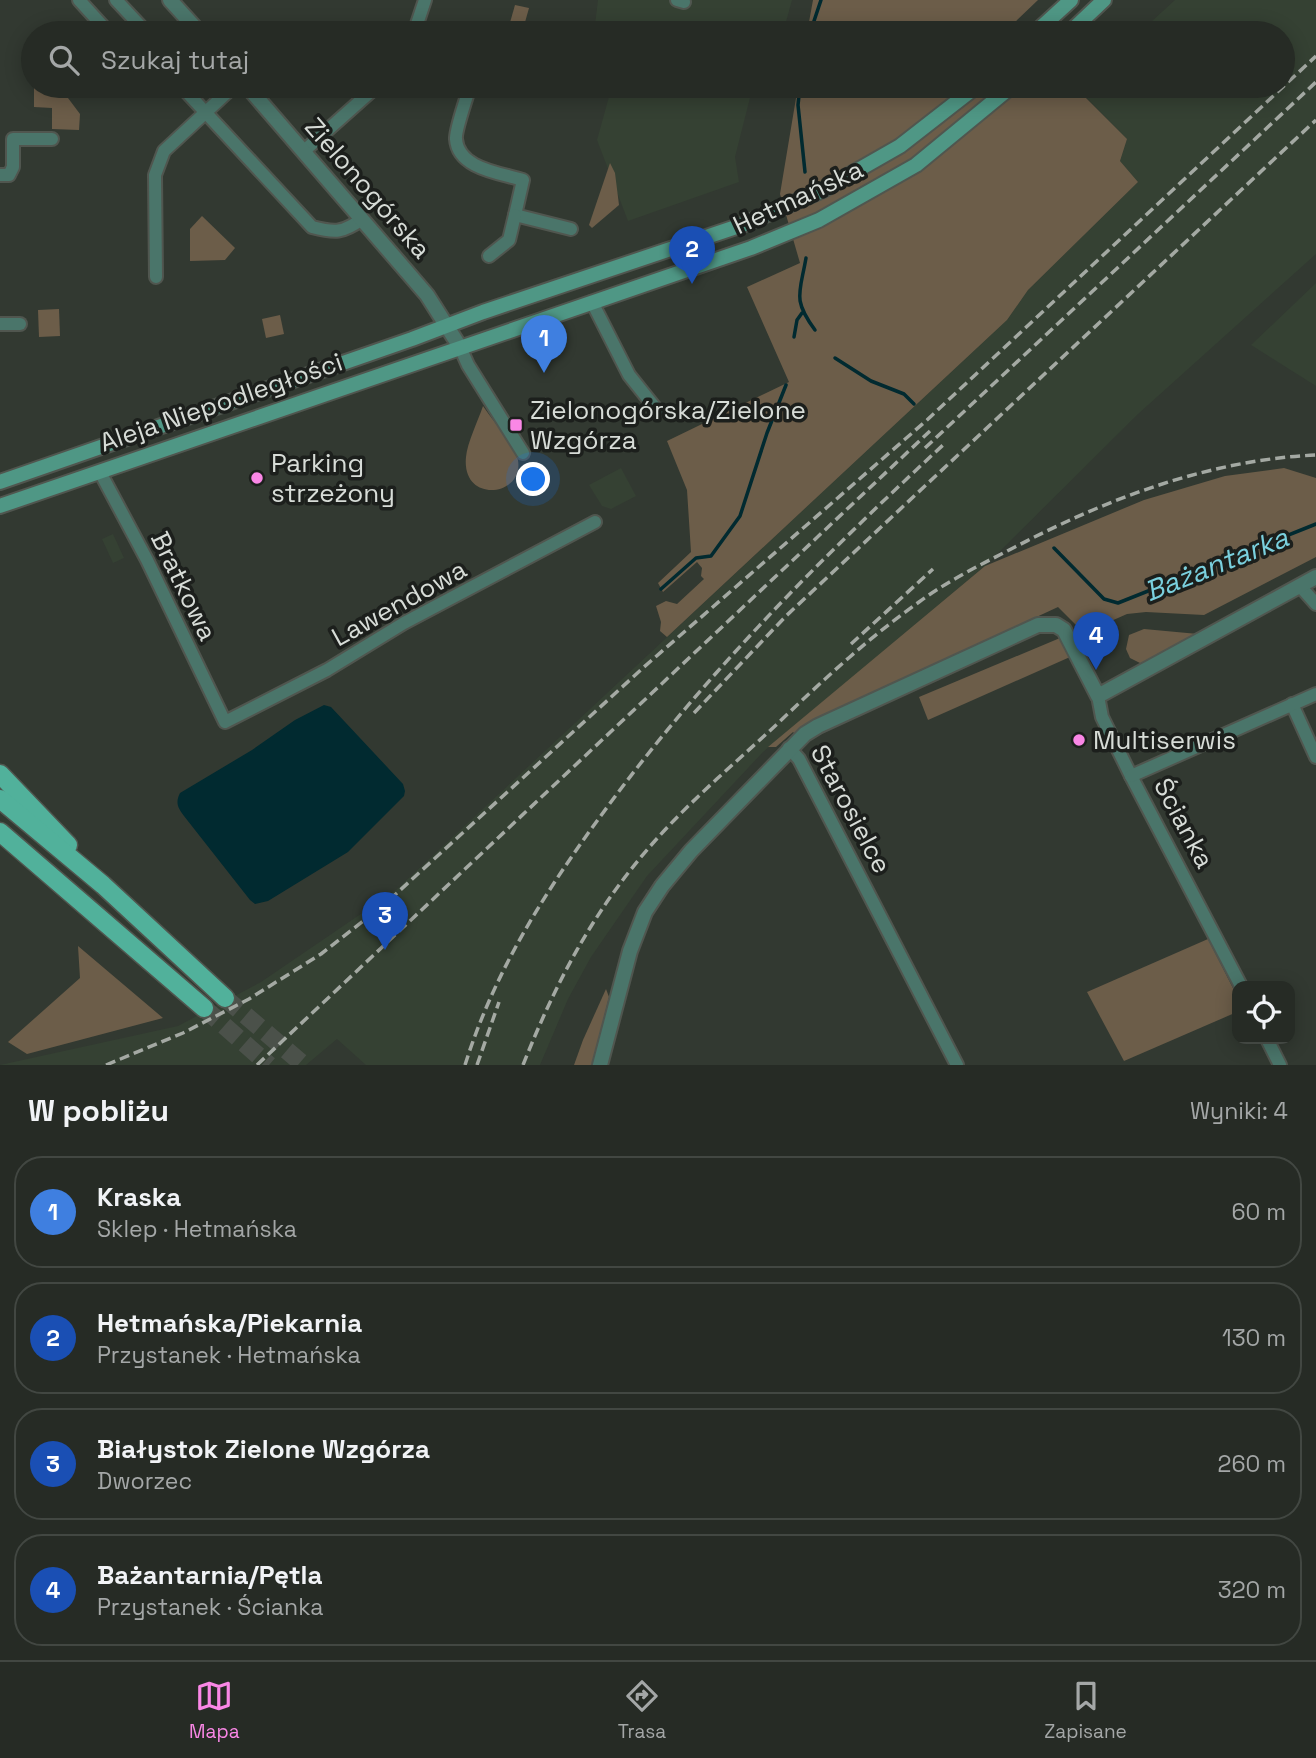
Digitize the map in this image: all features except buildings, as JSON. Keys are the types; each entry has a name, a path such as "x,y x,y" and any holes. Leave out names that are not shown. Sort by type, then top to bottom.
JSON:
{"main road":[{"path":"1048,21 1071,0"},
{"path":"1082,21 1104,0"},
{"name":"Hetmańska","path":"447,326 742,225 823,190 900,146 962,98"},
{"name":"Hetmańska","path":"460,348 751,248 819,220 916,165 997,98"},
{"path":"742,225 751,248"},
{"name":"Aleja Niepodległości","path":"0,482 447,326"},
{"name":"Aleja Niepodległości","path":"0,506 460,348"},
{"path":"0,774 50,824 103,885"},
{"path":"0,799 103,885 225,998"},
{"path":"0,832 204,1009"},
{"path":"0,848 67,891"}],"street":[{"path":"79,0 98,21"},
{"path":"116,0 136,21"},
{"path":"170,0 189,21"},
{"path":"418,21 425,0"},
{"path":"191,98 312,227 330,232 348,230 362,219"},
{"path":"156,277 155,175 164,151 222,98"},
{"name":"Zielonogórska","path":"258,98 427,295 460,348"},
{"path":"304,151 364,98"},
{"path":"467,98 456,139 463,155 477,166 523,180 509,240 489,256"},
{"path":"0,175 9,175 13,167 13,139 52,139"},
{"path":"515,215 571,229"},
{"path":"592,302 629,374 657,410"},
{"path":"0,324 20,324"},
{"path":"460,348 523,453"},
{"name":"Bratkowa","path":"100,472 147,560 225,722"},
{"name":"Lawendowa","path":"225,722 327,670 404,623 595,522"},
{"path":"1098,696 1316,577"},
{"path":"1300,586 1316,604"},
{"name":"Ścianka","path":"1038,625 1056,625 1065,629 1098,696 1102,717 1131,776 1238,981"},
{"name":"Starosielce","path":"957,1065 799,759 789,748 818,726 1038,625"},
{"path":"1131,776 1316,694"},
{"path":"1292,704 1316,757"},
{"path":"600,1065 630,951 645,912 691,851 789,748"},
{"path":"1270,1044 1280,1065"}],"shaded area":[{"path":"598,0 792,0 786,21 595,21"},
{"path":"813,0 1038,0 1016,21 809,21"},
{"path":"1175,0 1316,0 1316,254 1138,414 985,566 763,752 647,876 591,957 568,999 540,1065 366,1065 337,1039 306,1065 0,1065 178,1026 261,982 396,890 1007,320 1028,290 1138,182 1120,161 1127,139 1087,98 1295,98 1295,21 1152,21"},
{"path":"515,5 529,8 525,21 510,21"},
{"path":"34,98 68,98 80,114 79,130 52,129 52,108 34,107"},
{"path":"609,98 750,98 735,157 739,182 628,221 597,140"},
{"path":"796,98 1086,98 1127,139 1120,161 1138,182 1028,290 1007,320 667,637 660,631 661,622 656,606 666,601 677,604 704,579 701,576 702,568 697,562 663,592 658,583 691,552 687,490 667,441 789,382 747,287 800,263 780,194"},
{"path":"610,163 615,173 619,205 592,228 589,225"},
{"path":"202,216 235,248 225,260 190,261 190,229"},
{"path":"1316,283 1316,386 1251,345"},
{"path":"59,309 60,336 39,337 38,310"},
{"path":"280,315 284,334 266,338 262,319"},
{"path":"483,406 517,456 518,470 513,480 505,487 494,490 483,489 474,483 467,473 467,451"},
{"path":"621,468 636,496 611,509 602,506 589,485"},
{"path":"1284,468 1316,478 1316,557 1204,615 1146,612 1127,614 1084,633 1058,607 816,720 795,734 793,732 776,747 768,747 985,566 1144,500 1225,476"},
{"path":"113,534 124,558 113,563 102,539"},
{"path":"1144,629 1198,634 1146,663 1140,663 1130,658 1126,649 1129,635"},
{"path":"1060,638 1070,657 928,720 919,697"},
{"path":"1208,939 1232,986 1232,1014 1124,1061 1087,992"},
{"path":"78,946 163,1018 27,1054 8,1042 80,978"},
{"path":"606,989 609,997 592,1065 574,1065 583,1040"}],"water":[{"path":"324,705 331,707 403,784 404,796 348,852 268,901 255,904 182,813 178,797 180,793 252,750 295,720"}],"waterway":[{"name":"Bażantarka","path":"814,21 821,0"},
{"name":"Bażantarka","path":"799,98 805,172"},
{"name":"Bażantarka","path":"806,258 800,303 815,330"},
{"path":"794,337 797,320 802,313"},
{"name":"Bażantarka","path":"835,358 871,381 904,394 914,404"},
{"path":"661,589 696,558 711,556 740,516 786,385"},
{"name":"Bażantarka","path":"1054,548 1104,599 1118,603 1316,524"}],"tunnel":[{"path":"225,998 304,1065"},
{"path":"204,1008 269,1065"}],"railway":[{"path":"1295,76 1316,56"},
{"path":"925,448 1316,82"},
{"path":"106,1065 183,1033 249,999 321,954 385,904 644,667 927,420 1271,98"},
{"path":"694,713 786,616 1316,120"},
{"path":"257,1065 930,431"},
{"path":"465,1065 492,995 525,930 608,806 725,663 809,574 943,445"},
{"path":"523,1065 578,948 612,895 653,843 697,798 827,677 900,616 978,566 1051,529 1123,498 1199,473 1276,458 1316,455"},
{"path":"851,644 933,569"},
{"path":"477,1065 499,1002"}],"place":[{"name":"Hetmańska/Piekarnia","path":"692,284"},
{"name":"Kraska","path":"544,373"},
{"name":"Zielonogórska/Zielone Wzgórza","path":"516,425"},
{"name":"Parking strzeżony","path":"257,478"},
{"name":"Bażantarnia/Pętla","path":"1096,670"},
{"name":"Multiserwis","path":"1079,740"},
{"name":"Białystok Zielone Wzgórza","path":"385,950"}]}
